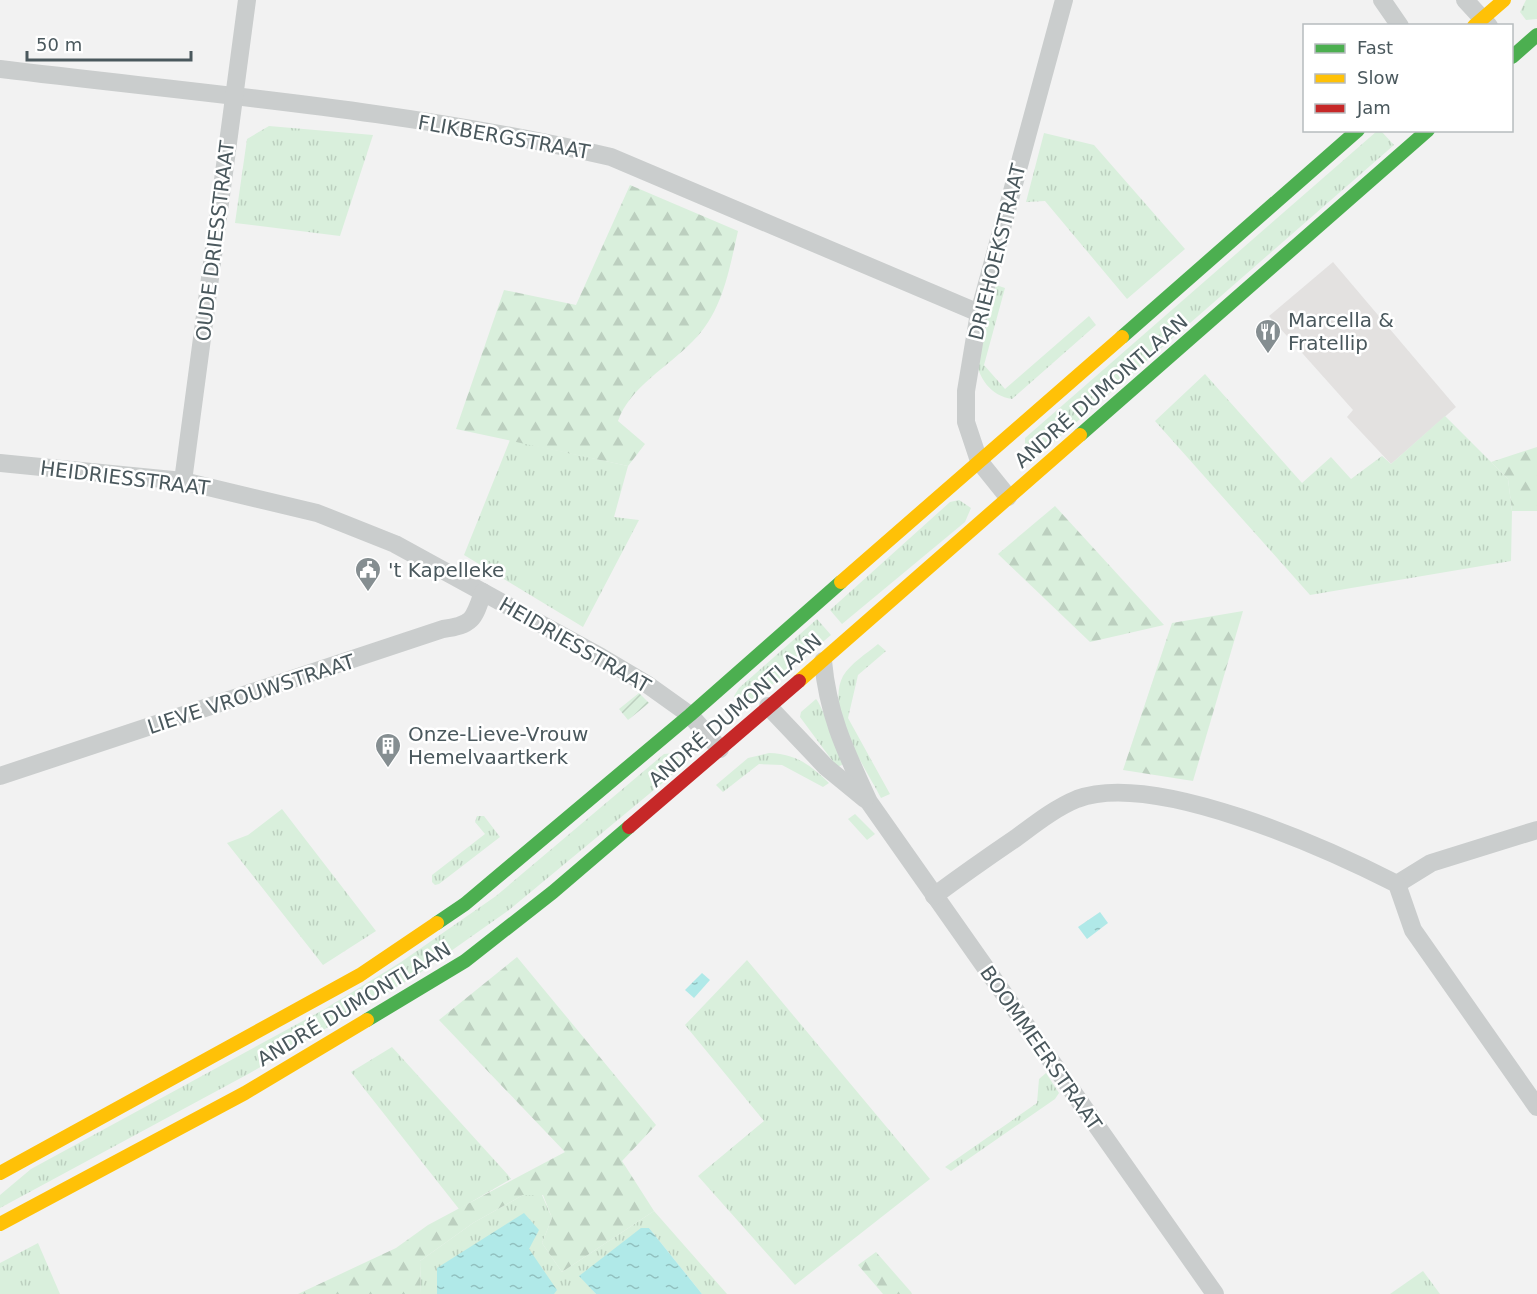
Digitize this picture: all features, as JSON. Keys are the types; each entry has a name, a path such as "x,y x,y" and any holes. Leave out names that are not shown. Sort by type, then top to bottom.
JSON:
{"main road":[{"path":"1482,23 1504,0"},
{"path":"1513,53 1537,35"},
{"name":"ANDRÉ DUMONTLAAN","path":"0,1173 360,975 465,904 690,715 1356,132"},
{"name":"ANDRÉ DUMONTLAAN","path":"0,1224 245,1093 465,961 553,892 823,661 1426,132"}],"street":[{"name":"OUDE DRIESSTRAAT","path":"183,481 247,0"},
{"name":"DRIEHOEKSTRAAT","path":"1008,497 979,460 966,422 966,391 979,313 1064,0"},
{"path":"1382,0 1400,24"},
{"path":"1465,0 1482,23"},
{"name":"FLIKBERGSTRAAT","path":"0,69 459,127 611,157 979,313"},
{"name":"HEIDRIESSTRAAT","path":"0,463 183,481 317,513 395,544 601,657 648,685 690,715 720,749"},
{"name":"LIEVE VROUWSTRAAT","path":"0,776 295,680 443,628 462,626 475,618 483,592"},
{"name":"BOOMMEERSTRAAT","path":"823,661 825,686 834,725 868,802 1215,1294"},
{"name":"BOOMMEERSTRAAT","path":"768,706 826,767 868,802"},
{"path":"934,896 1053,811 1078,799 1104,792 1128,792 1178,799 1308,841 1397,884 1413,930 1537,1107"},
{"path":"1397,884 1431,863 1537,830"}],"shaded area":[{"path":"1333,262 1456,407 1391,464 1347,417 1353,410 1269,316"}],"green space":[{"path":"1526,0 1537,0 1537,19 1526,20 1520,12"},
{"path":"269,126 373,135 340,236 235,223 247,139"},
{"path":"1376,132 1382,132 1394,145 1040,454 1030,454 1025,448 1025,438"},
{"path":"1044,133 1094,145 1185,249 1127,299 1045,201 1026,202"},
{"path":"630,185 738,231 723,289 711,317 693,341 631,398 618,421 645,444 628,466 456,429 504,290 576,305"},
{"path":"996,285 1005,288 984,365 1005,389 1089,316 1096,325 1012,399 998,394 987,385 976,358"},
{"path":"1205,374 1302,483 1331,457 1351,479 1382,456 1391,464 1445,416 1508,479 1512,511 1511,561 1310,595 1155,421"},
{"path":"510,440 628,466 614,517 639,520 583,627 464,555"},
{"path":"1537,447 1537,511 1512,511 1508,479 1491,462"},
{"path":"959,500 971,508 965,522 842,624 830,610 950,502"},
{"path":"1055,506 1164,625 1090,642 998,554"},
{"path":"1243,611 1193,781 1123,770 1172,623"},
{"path":"817,619 831,635 746,707 739,707 734,696 739,688"},
{"path":"878,644 886,651 858,675 848,718 890,794 881,798 849,738 839,705 839,690 846,671"},
{"path":"639,693 649,703 628,720 619,709"},
{"path":"816,699 844,760 842,765 837,767 800,717 801,712"},
{"path":"675,753 681,763 672,775 509,910 417,975 250,1073 0,1208 0,1195 31,1169 323,1010 401,962 496,896 664,754"},
{"path":"769,753 787,755 802,761 829,783 823,787 782,765 759,764 723,792 716,785 748,758"},
{"path":"282,809 376,931 323,965 227,843 248,835"},
{"path":"855,814 875,834 867,840 848,819"},
{"path":"477,816 484,816 500,837 435,885 432,882 432,875 485,834 475,822"},
{"path":"517,957 656,1125 622,1161 654,1211 562,1272 542,1243 552,1218 543,1195 523,1195 473,1223 420,1261 421,1294 298,1294 396,1248 428,1225 565,1152 439,1020"},
{"path":"747,960 930,1179 795,1285 698,1176 764,1121 685,1025"},
{"path":"392,1047 511,1179 459,1209 351,1072"},
{"path":"1046,1073 1059,1093 1055,1099 951,1171 945,1167 1037,1103 1039,1079"},
{"path":"523,1195 542,1195 552,1218 542,1243 562,1272 654,1211 727,1294 702,1294 649,1228 580,1276 596,1294 421,1294 420,1261 473,1223"},
{"path":"38,1243 60,1294 0,1294 0,1263"},
{"path":"876,1252 912,1294 883,1294 858,1265"},
{"path":"1423,1271 1440,1294 1390,1294"}],"water":[{"path":"1100,912 1108,923 1087,939 1078,927"},
{"path":"702,973 710,980 694,998 685,990"},
{"path":"524,1213 539,1230 529,1249 557,1290 554,1294 437,1294 437,1268"},
{"path":"641,1228 649,1228 702,1294 596,1294 579,1276"}],"traffic: fast":[{"path":"1513,56 1537,35"},
{"path":"1122,337 1356,132"},
{"path":"1080,435 1426,132"},
{"path":"437,923 465,904 690,715 841,582"},
{"path":"367,1020 465,961 553,892 629,827"}],"traffic: slow":[{"path":"1476,24 1504,0"},
{"path":"841,582 1122,337"},
{"path":"799,681 1080,435"},
{"path":"0,1173 360,975 437,923"},
{"path":"0,1224 245,1093 367,1020"}],"traffic: jam":[{"path":"629,827 799,681"}],"place":[{"name":"Marcella & Fratellip","path":"1268,355"},
{"name":"'t Kapelleke","path":"368,593"},
{"name":"Onze-Lieve-Vrouw Hemelvaartkerk","path":"388,769"}]}
